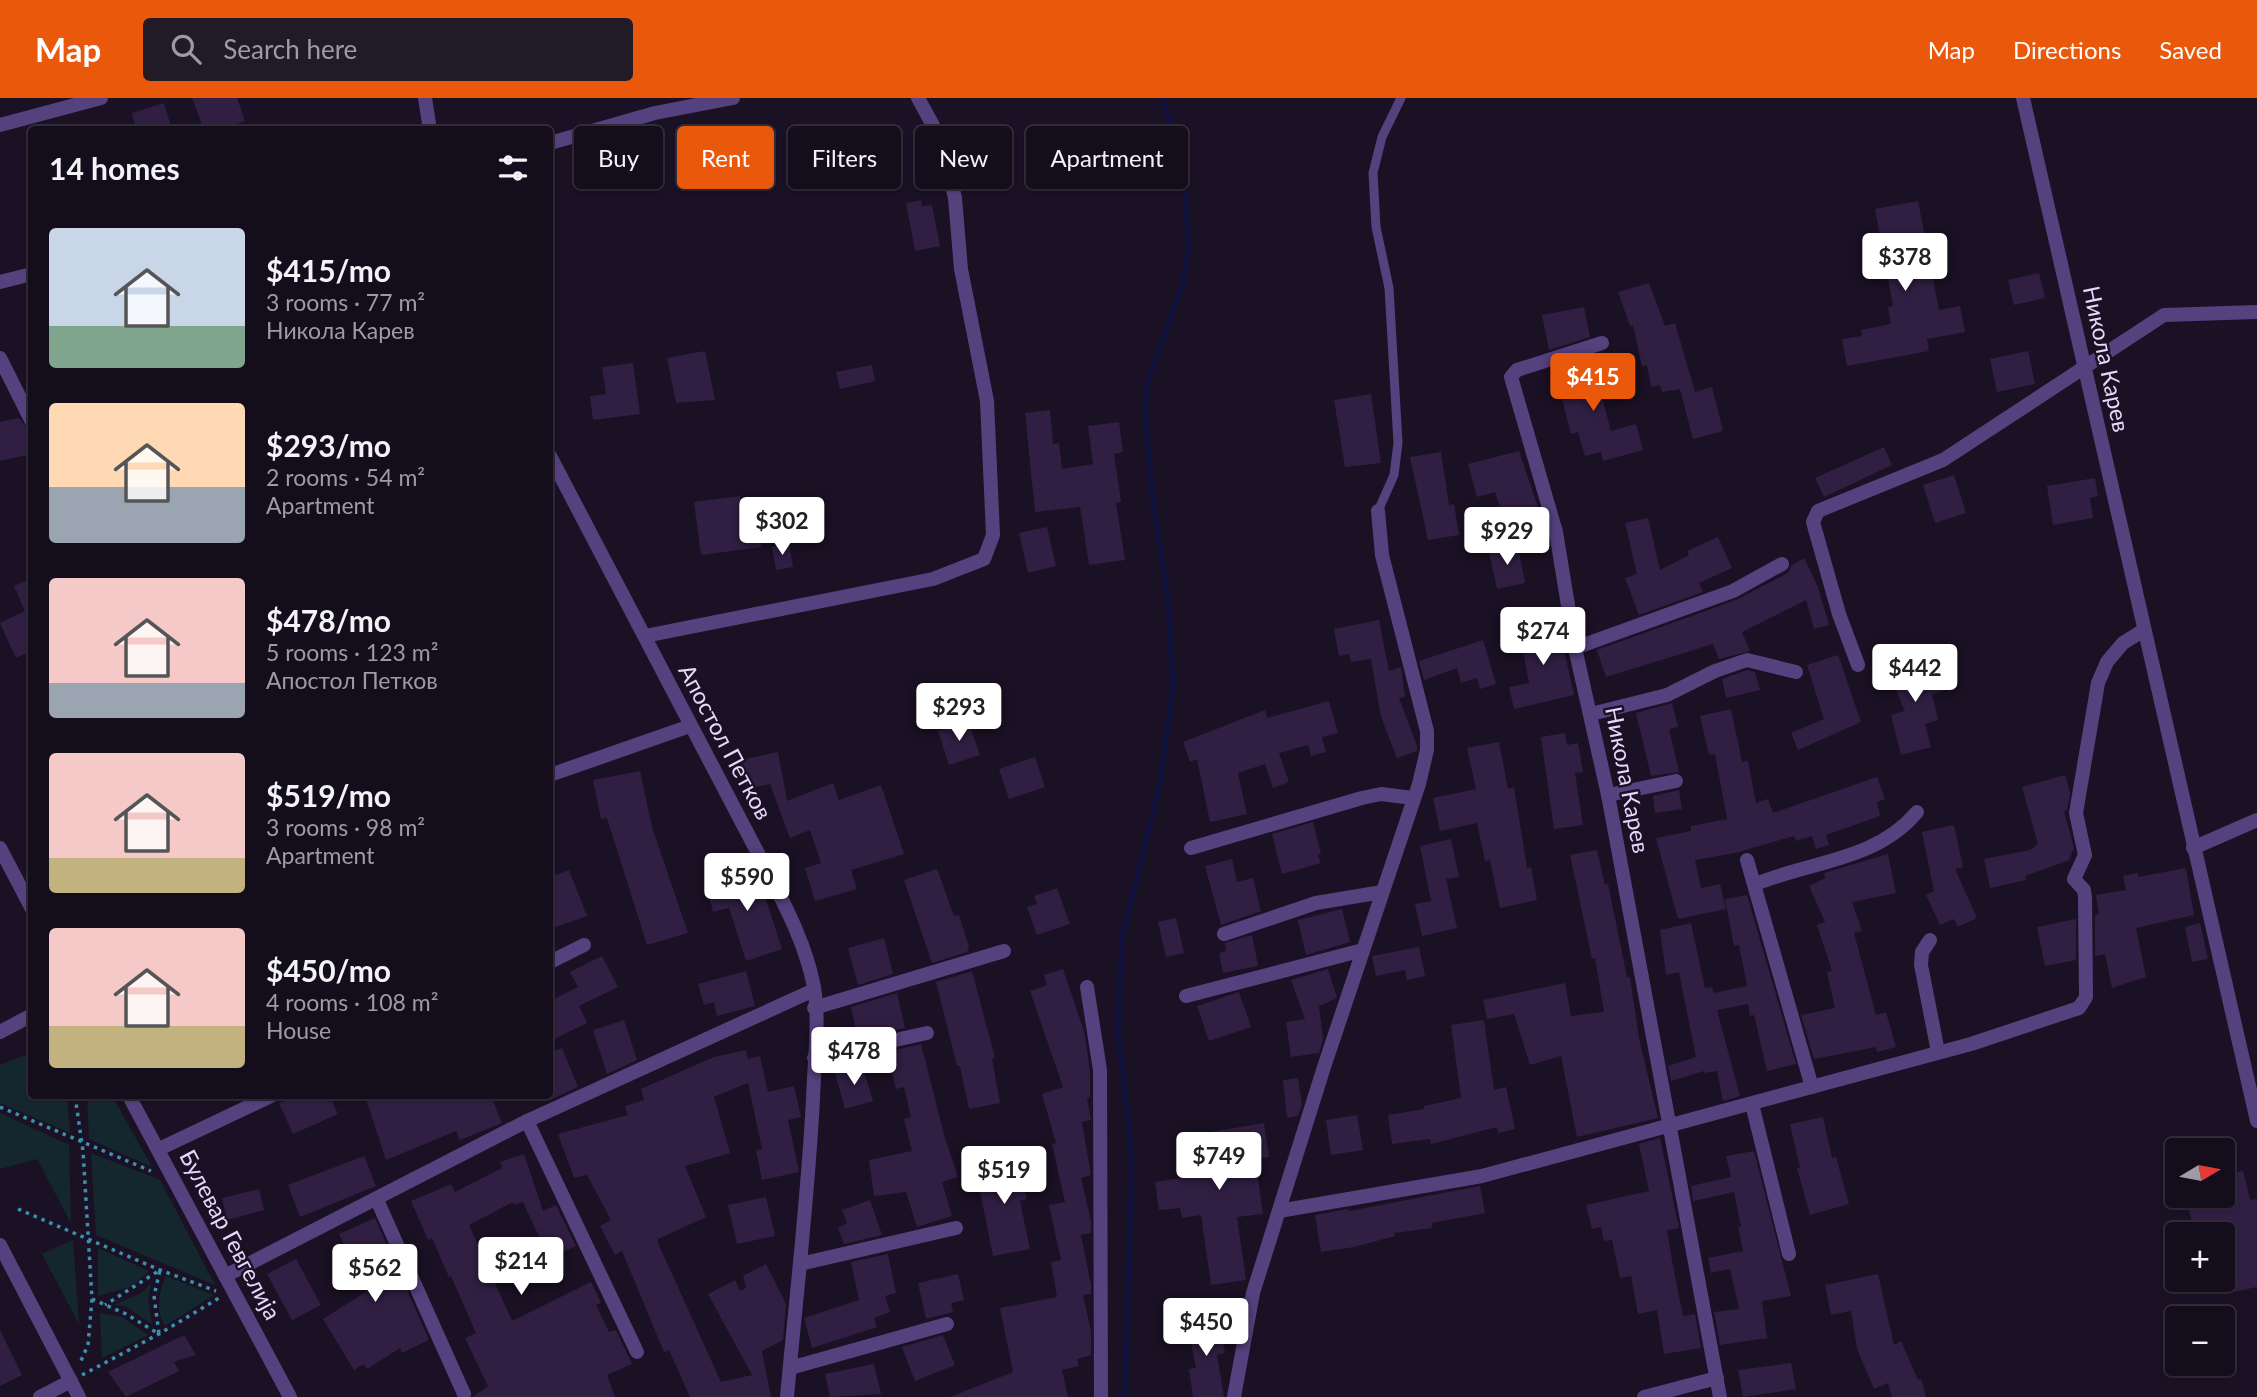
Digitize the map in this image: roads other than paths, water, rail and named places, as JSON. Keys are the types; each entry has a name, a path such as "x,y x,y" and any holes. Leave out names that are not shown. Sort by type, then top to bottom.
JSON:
{"street":[{"path":"0,125 101,98"},
{"path":"425,98 429,126"},
{"path":"553,142 655,113 733,98"},
{"path":"645,636 933,579 984,559 993,535 987,401 961,270 955,198 941,141 918,98"},
{"name":"Никола Карев","path":"2023,98 2257,1121"},
{"path":"0,282 28,275"},
{"path":"1858,665 1839,614 1813,522 1818,511 1942,460 2164,315 2257,312"},
{"name":"Никола Карев","path":"1602,343 1517,370 1511,377 1556,532 1575,648 1608,794 1720,1397"},
{"path":"0,358 28,414"},
{"name":"Апостол Петков","path":"553,462 793,922 804,948 814,990 814,1058 800,1264 787,1397"},
{"path":"1234,1397 1253,1293 1427,750 1427,731 1382,555 1378,511"},
{"path":"1575,648 1733,591 1782,564"},
{"path":"1279,1211 1482,1176 1669,1128 2073,1012 2085,1002 2085,898 2084,890 2074,879 2085,855 2076,813 2088,733 2098,683 2107,662 2123,643 2144,630"},
{"path":"1591,714 1667,695 1715,671 1747,660 1796,672"},
{"path":"553,774 690,726"},
{"path":"1608,794 1676,781"},
{"path":"1191,848 1363,798 1381,794 1413,798"},
{"path":"1756,884 1875,846 1901,830 1916,812"},
{"path":"2193,848 2257,820"},
{"path":"0,848 28,901"},
{"path":"1747,860 1812,1087"},
{"path":"1224,934 1316,903 1382,892"},
{"path":"1930,940 1922,952 1921,965 1938,1052"},
{"path":"553,961 584,946"},
{"path":"1186,996 1363,950"},
{"path":"814,1008 1004,951"},
{"path":"1087,987 1100,1070 1101,1397"},
{"path":"225,1276 527,1121 814,990"},
{"path":"0,1031 28,1017"},
{"path":"814,1058 927,1033"},
{"name":"Булевар Гевгелија","path":"132,1099 290,1397"},
{"path":"159,1149 265,1099"},
{"path":"1752,1104 1788,1254"},
{"path":"527,1121 637,1352"},
{"path":"377,1200 464,1394"},
{"path":"800,1264 956,1228"},
{"path":"0,1245 79,1397"},
{"path":"790,1368 947,1324"},
{"path":"1644,1397 1717,1378"},
{"path":"40,1397 71,1381"}],"lane":[{"path":"1378,511 1394,475 1398,443 1389,288 1376,227 1373,173 1382,137 1401,98"}],"waterway":[{"path":"1125,1397 1132,1159 1118,1031 1122,938 1160,783 1173,686 1168,598 1153,503 1145,413 1148,380 1182,286 1189,247 1184,174 1163,98"}]}
